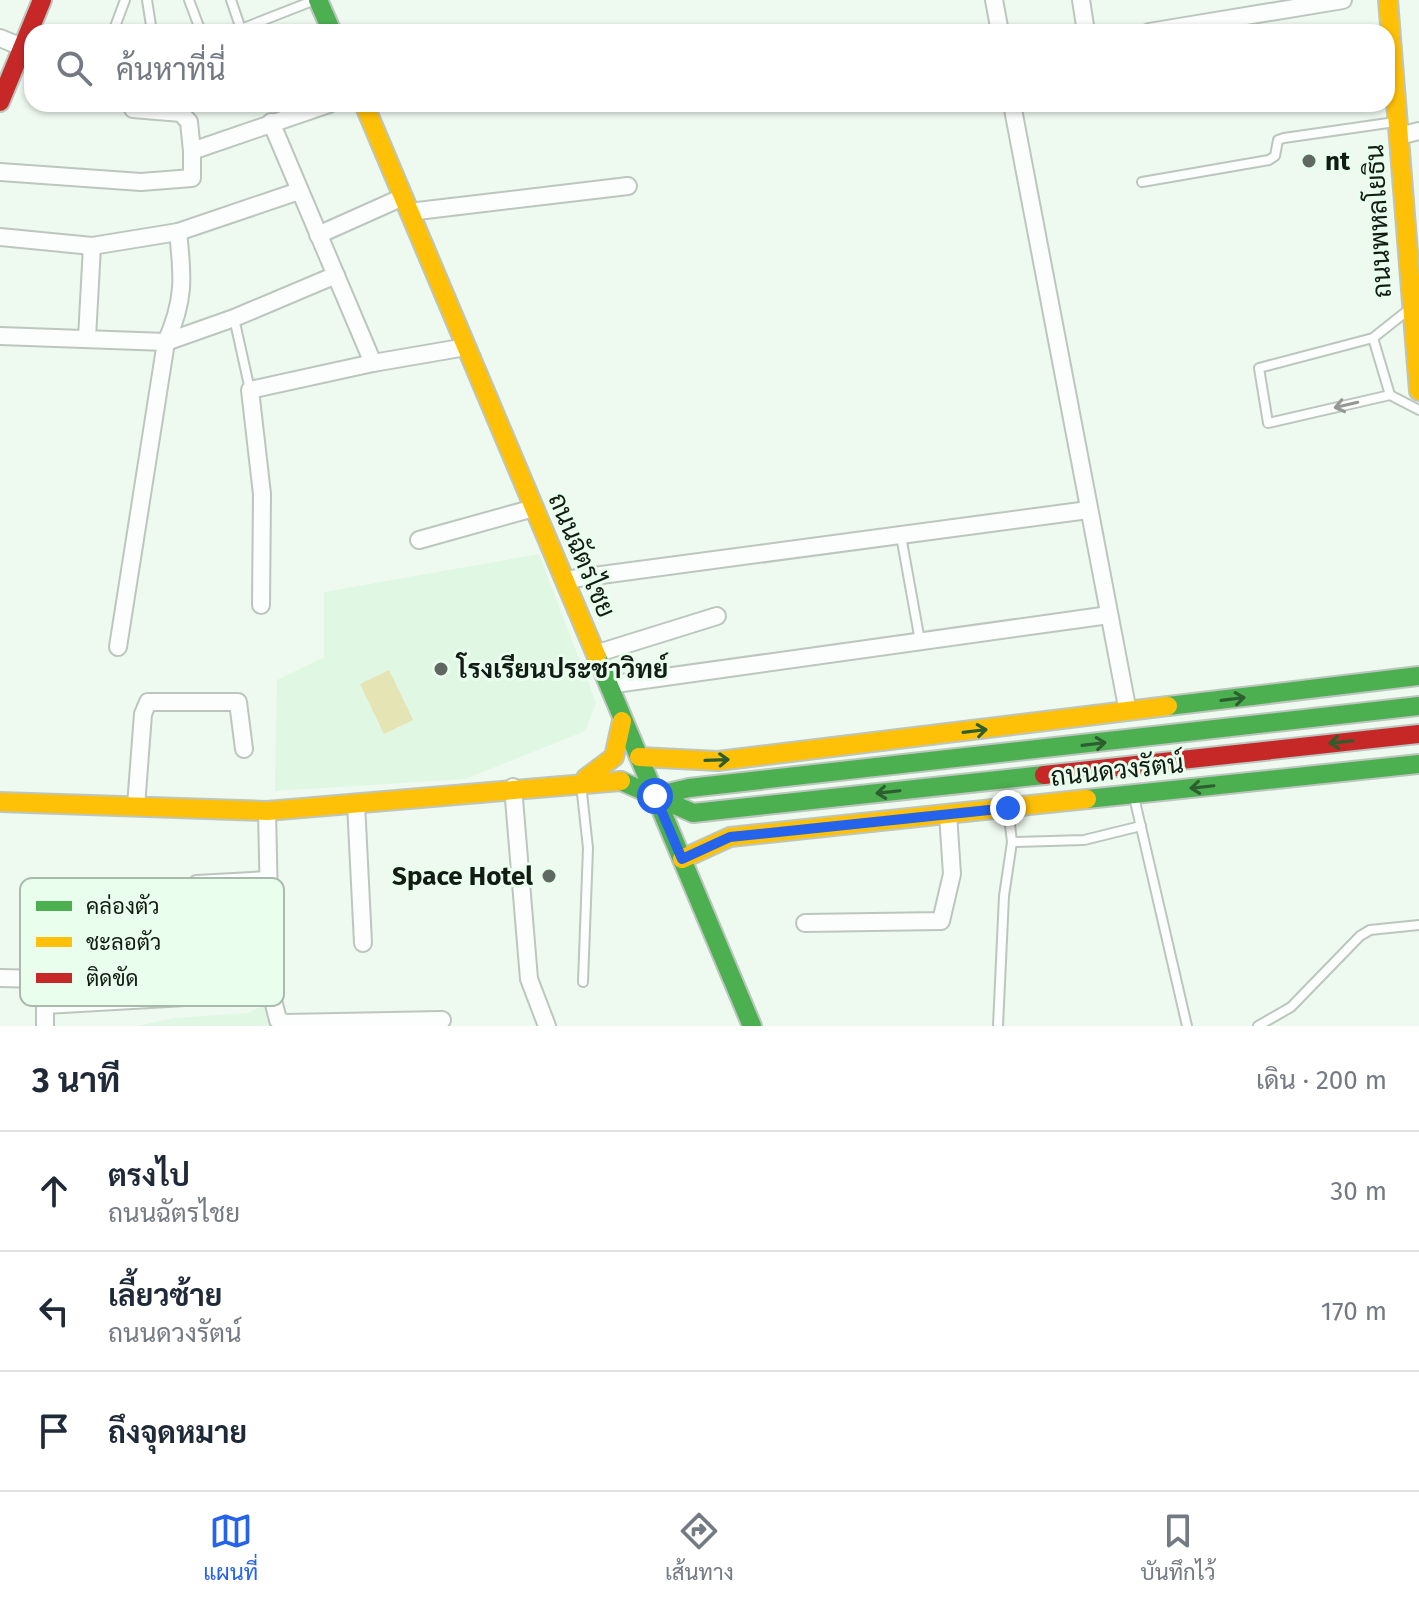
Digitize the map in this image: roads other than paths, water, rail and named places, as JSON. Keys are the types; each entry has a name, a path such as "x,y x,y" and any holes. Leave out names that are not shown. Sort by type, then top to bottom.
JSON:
{"main road":[{"path":"32,24 42,0"},
{"path":"317,0 328,24"},
{"name":"ถนนพหลโยธิน","path":"1388,0 1390,24"},
{"path":"0,102 24,42"},
{"name":"ถนนพหลโยธิน","path":"1395,82 1410,308 1419,391"},
{"name":"ถนนฉัตรไชย","path":"367,112 752,1026"},
{"path":"639,757 718,761 1419,676"},
{"path":"655,796 689,788 1419,706"},
{"path":"581,780 610,764 620,744 622,718"},
{"path":"1054,721 1062,802"},
{"path":"0,802 267,811 617,779 693,813 1419,734"},
{"name":"ถนนดวงรัตน์","path":"682,859 730,837 1419,764"}],"street":[{"path":"994,0 998,24"},
{"path":"1081,0 1085,24"},
{"path":"1204,24 1249,8 1343,0"},
{"path":"0,38 22,47"},
{"path":"0,172 173,181 192,178 189,122 181,113 169,112"},
{"path":"192,151 303,112"},
{"path":"1013,112 1128,712"},
{"path":"271,122 373,363"},
{"path":"1399,129 1419,131"},
{"path":"318,235 406,205 628,186"},
{"path":"0,247 0,237 92,246 178,232 299,191"},
{"path":"118,647 166,342 179,313 184,284 178,232"},
{"path":"87,338 92,246"},
{"path":"0,336 166,342 234,318 336,275"},
{"path":"261,605 262,494 250,390 373,363 466,347"},
{"path":"419,540 534,508"},
{"path":"564,580 1088,510"},
{"path":"608,685 1109,615"},
{"path":"595,654 717,616"},
{"path":"136,806 141,781 143,714 148,702 238,702 244,749"},
{"path":"513,787 529,979 547,1026"},
{"path":"356,803 363,943"},
{"path":"267,811 268,878"},
{"path":"805,923 941,921 952,874 948,814"},
{"path":"0,978 20,978"},
{"path":"281,1024 442,1020"}],"lane":[{"path":"116,24 125,0"},
{"path":"147,0 151,24"},
{"path":"189,0 198,24"},
{"path":"231,0 239,24"},
{"path":"266,24 317,0"},
{"path":"1142,182 1269,160 1275,156 1278,140 1284,138 1399,129"},
{"path":"1410,308 1373,338 1259,368 1268,423 1390,395 1419,410"},
{"path":"234,318 250,390"},
{"path":"1373,338 1390,395"},
{"path":"901,535 920,641"},
{"path":"581,780 588,848 583,982"},
{"path":"1133,794 1187,1026"},
{"path":"998,1026 1004,896 1012,842 1008,808"},
{"path":"1012,842 1084,840 1141,826"},
{"path":"1258,1026 1269,1024 1291,1007 1360,936 1370,930 1419,925"}],"place":[{"name":"nt","path":"1309,161"},
{"name":"โรงเรียนประชาวิทย์","path":"441,669"},
{"name":"Space Hotel","path":"549,876"}]}
